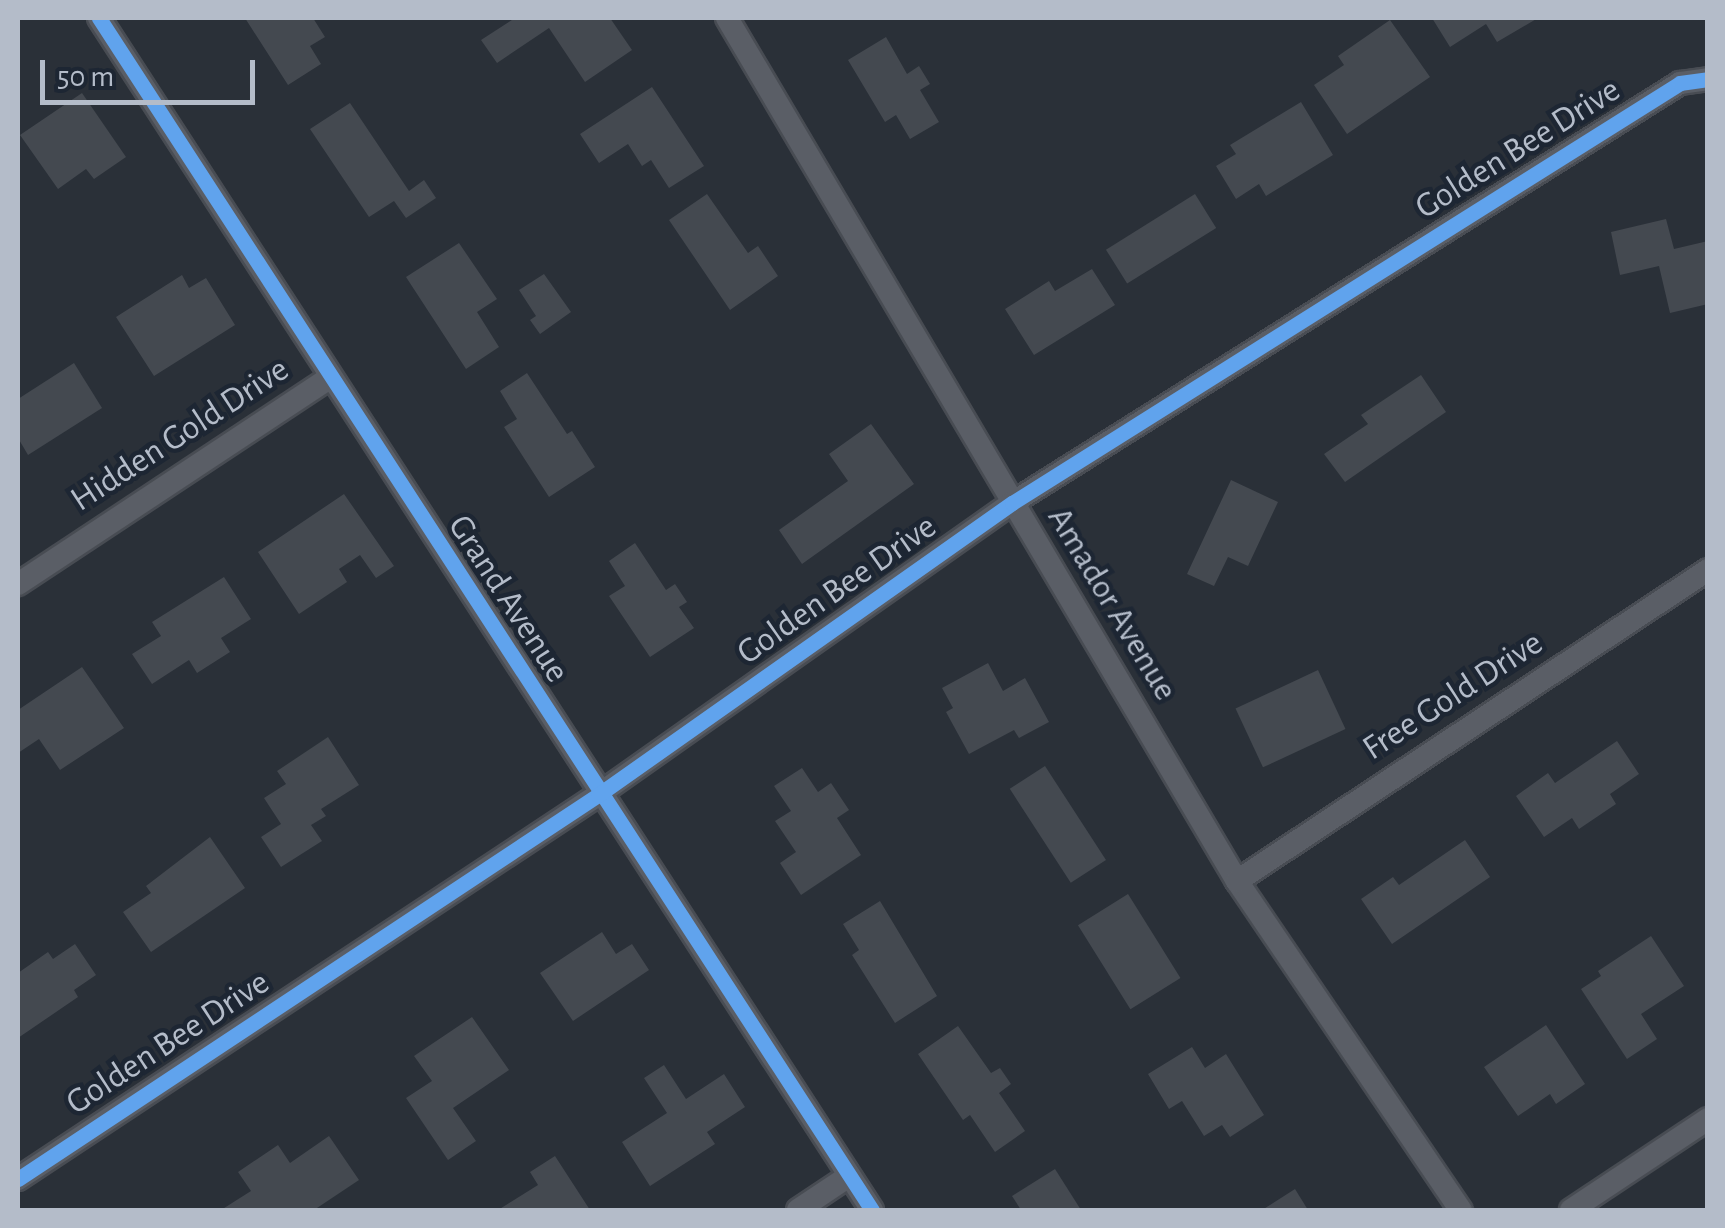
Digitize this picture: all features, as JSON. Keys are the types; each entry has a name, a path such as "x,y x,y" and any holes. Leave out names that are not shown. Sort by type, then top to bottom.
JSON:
{"street":[{"name":"Grand Avenue","path":"99,18 598,794 872,1210"},
{"name":"Amador Avenue","path":"727,18 1236,881 1462,1210"},
{"name":"Golden Bee Drive","path":"18,1178 598,794 1012,504 1680,82 1708,80"},
{"name":"Hidden Gold Drive","path":"18,584 330,377"},
{"name":"Free Gold Drive","path":"1236,881 1708,570"},
{"path":"1570,1210 1708,1119"},
{"path":"798,1210 849,1176"}],"building":[{"path":"245,18 313,18 325,37 310,46 321,64 288,85"},
{"path":"515,18 610,18 632,50 585,82 549,28 497,63 481,40"},
{"path":"1432,18 1538,18 1497,42 1486,24 1450,47"},
{"path":"1390,20 1430,77 1347,134 1314,85 1344,65 1338,56"},
{"path":"886,37 907,74 919,66 930,84 920,90 939,122 910,139 896,115 885,122 848,60"},
{"path":"652,87 704,166 669,188 651,160 642,166 628,144 599,163 580,134"},
{"path":"82,93 126,157 94,179 86,169 58,189 20,135"},
{"path":"1301,102 1333,155 1266,196 1259,184 1236,199 1216,166 1236,154 1230,145"},
{"path":"350,103 409,191 424,180 436,198 406,218 394,201 369,217 310,129"},
{"path":"707,194 748,253 758,246 778,276 730,310 669,220"},
{"path":"1195,194 1216,228 1127,284 1106,250"},
{"path":"1666,219 1674,249 1708,241 1708,304 1670,313 1659,266 1620,275 1611,232"},
{"path":"459,243 497,299 477,312 499,347 466,369 406,277"},
{"path":"1092,269 1115,305 1034,355 1005,309 1049,281 1055,291"},
{"path":"544,274 571,312 540,334 530,320 536,316 519,290"},
{"path":"182,275 189,288 206,278 235,325 154,376 116,317"},
{"path":"74,363 102,408 28,455 18,438 18,399"},
{"path":"527,373 567,434 572,431 595,467 549,497 504,427 517,419 500,391"},
{"path":"1421,375 1446,412 1345,482 1324,454 1368,424 1361,415"},
{"path":"871,424 914,484 802,564 779,530 848,481 829,454"},
{"path":"1231,480 1278,502 1248,566 1228,557 1214,586 1187,574"},
{"path":"344,494 394,566 376,578 360,555 339,569 347,582 299,614 258,552"},
{"path":"635,543 666,590 675,584 687,602 679,607 694,628 650,657 609,596 625,586 609,561"},
{"path":"224,577 251,619 221,638 230,652 197,673 189,660 152,684 132,654 161,636 152,622"},
{"path":"988,663 1003,691 1025,678 1049,722 1019,738 1014,730 969,754 946,712 953,708 942,688"},
{"path":"82,667 124,728 60,770 39,739 18,753 18,710"},
{"path":"1318,670 1345,729 1263,767 1236,708"},
{"path":"328,737 359,785 321,809 326,816 311,825 322,841 281,867 261,837 281,824 264,798 286,784 277,771"},
{"path":"1617,741 1639,774 1610,794 1616,804 1579,829 1572,818 1544,837 1516,796 1548,773 1555,783"},
{"path":"1045,766 1106,860 1071,883 1010,789"},
{"path":"802,768 818,792 831,783 849,810 837,818 861,855 801,895 780,863 796,852 775,821 791,811 774,786"},
{"path":"210,837 245,888 151,952 123,912 151,893 146,886"},
{"path":"1465,840 1490,877 1392,944 1361,899 1393,877 1399,885"},
{"path":"1128,894 1180,978 1130,1009 1078,925"},
{"path":"880,901 937,996 895,1023 852,955 859,950 843,924"},
{"path":"602,932 616,954 632,944 649,970 573,1021 540,973"},
{"path":"1651,936 1684,986 1641,1014 1657,1039 1627,1059 1581,989 1601,976 1598,971"},
{"path":"75,944 96,975 74,990 78,997 18,1038 18,973 48,952 53,959"},
{"path":"472,1017 509,1070 453,1108 476,1141 448,1160 406,1098 432,1081 414,1056"},
{"path":"1546,1025 1585,1084 1556,1104 1550,1094 1518,1116 1484,1067"},
{"path":"958,1026 991,1073 1000,1068 1011,1084 999,1093 1025,1131 995,1152 970,1115 963,1120 918,1054"},
{"path":"1192,1047 1205,1068 1226,1054 1264,1115 1230,1137 1222,1125 1204,1136 1182,1101 1169,1109 1148,1074"},
{"path":"664,1065 686,1099 724,1074 745,1107 707,1132 715,1144 650,1186 622,1142 667,1113 644,1078"},
{"path":"329,1136 359,1180 314,1210 221,1210 251,1191 238,1172 278,1145 290,1163"},
{"path":"555,1156 590,1210 498,1210 538,1185 530,1172"},
{"path":"1055,1169 1081,1210 1021,1210 1012,1196"},
{"path":"1295,1189 1308,1210 1262,1210"}],"cycle path":[{"path":"99,18 872,1210"},
{"path":"18,1179 598,795 1012,503 1680,83 1708,79"}]}
